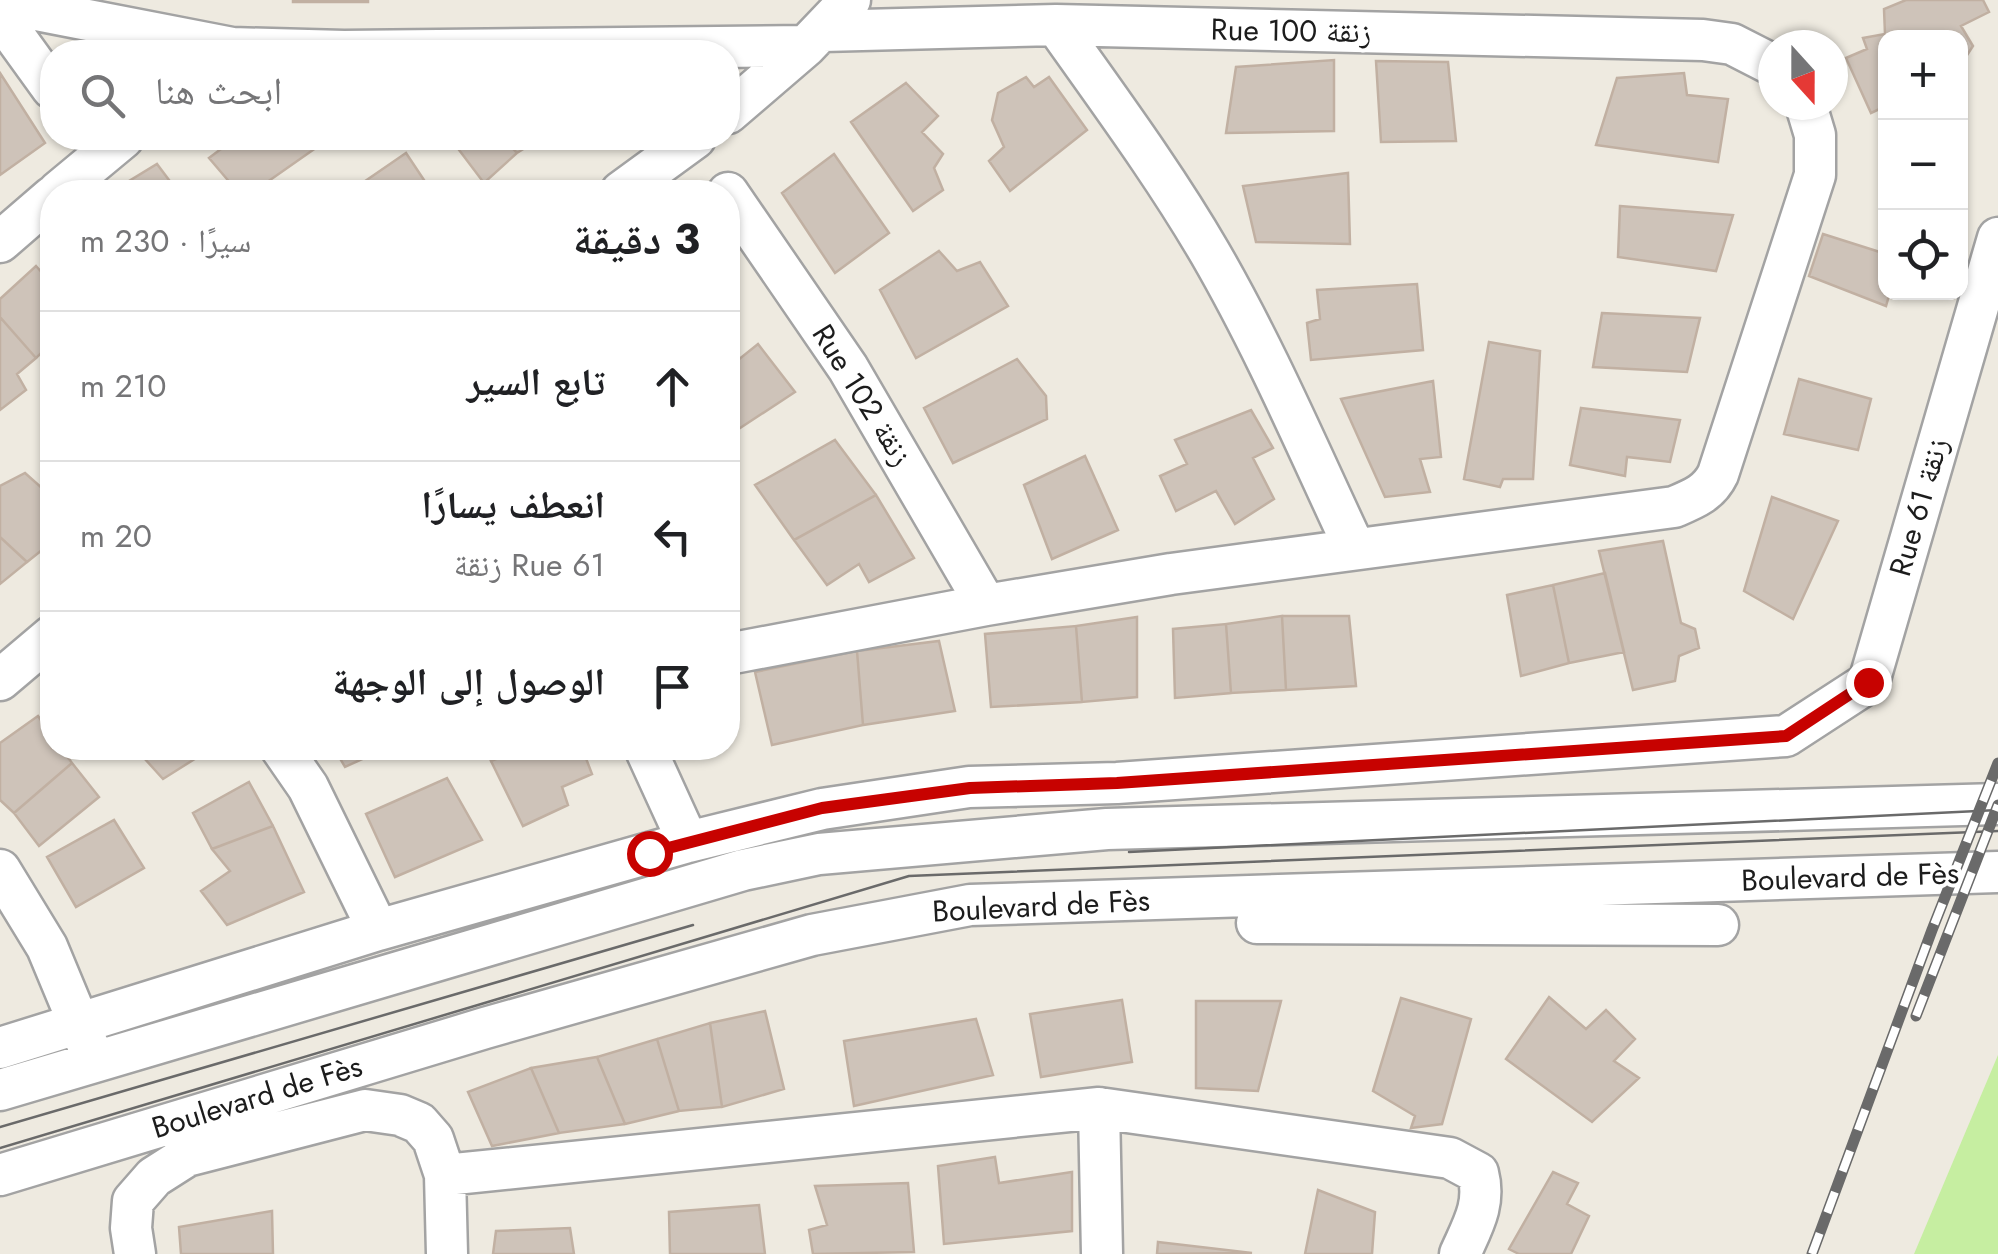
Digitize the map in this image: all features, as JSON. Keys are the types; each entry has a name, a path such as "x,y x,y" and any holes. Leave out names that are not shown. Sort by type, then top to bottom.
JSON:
{"street":[{"path":"740,103 814,38 850,0"},
{"name":"Rue 100 زنقة","path":"0,3 180,40"},
{"path":"0,16 40,71"},
{"path":"1056,26 1156,167 1210,252 1258,343 1354,548"},
{"name":"Rue 100 زنقة","path":"740,40 1056,26 1703,40 1732,44 1758,56"},
{"path":"740,652 986,605 1354,548 1674,507 1702,494 1712,485 1815,175 1815,135 1810,120"},
{"path":"69,180 97,150"},
{"path":"638,180 679,150"},
{"name":"Rue 102 زنقة","path":"701,150 719,180"},
{"path":"0,242 40,208"},
{"name":"Rue 102 زنقة","path":"740,212 848,368 986,605"},
{"name":"Rue 61 زنقة","path":"688,842 822,808 970,788 1117,783 1786,736 1868,682 1998,238"},
{"path":"0,680 40,646"},
{"path":"289,760 308,787 378,930"},
{"path":"0,1048 378,930 688,842 650,760"},
{"path":"0,1090 744,870 819,854 1107,829 1998,804"},
{"path":"0,870 48,946 81,1022 93,1061"},
{"name":"Boulevard de Fès","path":"0,1175 485,1028 812,935 970,904 1998,872"},
{"path":"970,904 1195,922 1718,926"},
{"path":"1099,1108 1102,1254"},
{"path":"445,1175 1099,1108 1450,1158 1478,1173 1482,1191 1481,1206 1460,1254"},
{"path":"135,1254 133,1202 154,1177 187,1156 366,1110 400,1115 420,1123 433,1140 445,1175 447,1254"}],"green space":[{"path":"1998,1055 1998,1254 1914,1254"}],"building":[{"path":"368,0 368,2 293,2"},
{"path":"1906,0 1983,0 1989,12 1961,26 1963,30 1885,30 1884,9"},
{"path":"1878,35 1878,110 1871,113 1848,62 1848,57 1867,49 1863,38"},
{"path":"1334,60 1334,131 1226,133 1236,67"},
{"path":"1376,61 1448,62 1456,141 1381,142"},
{"path":"0,73 40,135 40,147 0,175"},
{"path":"1684,73 1687,95 1728,99 1718,162 1596,145 1617,78"},
{"path":"1026,77 1034,87 1049,77 1087,130 1010,191 989,161 1004,147 992,120 998,93"},
{"path":"906,83 938,116 922,132 943,154 934,168 943,190 913,211 851,122"},
{"path":"220,150 313,150 270,180 228,180 209,158"},
{"path":"459,150 517,153 487,180 482,180"},
{"path":"406,153 424,180 367,180"},
{"path":"834,154 889,233 835,273 782,193"},
{"path":"157,164 169,180 131,180"},
{"path":"1348,173 1350,244 1256,242 1243,186"},
{"path":"1620,206 1733,215 1716,271 1618,257"},
{"path":"1823,234 1878,251 1878,300 1888,300 1886,306 1809,276"},
{"path":"939,251 957,271 980,262 1008,306 916,358 880,290"},
{"path":"36,266 40,270 40,354 36,358 0,317 0,299"},
{"path":"1417,284 1423,350 1311,360 1307,323 1320,319 1317,290"},
{"path":"1602,313 1700,318 1687,372 1593,367"},
{"path":"0,317 36,358 17,374 26,390 0,410"},
{"path":"1489,342 1540,351 1533,479 1503,479 1500,487 1464,479"},
{"path":"758,344 795,392 740,428 740,358"},
{"path":"1017,359 1046,396 1047,419 953,463 924,408"},
{"path":"1799,379 1871,399 1858,450 1784,434"},
{"path":"1433,381 1441,457 1420,459 1430,492 1385,497 1341,399"},
{"path":"1581,408 1680,420 1670,462 1627,457 1625,476 1570,465"},
{"path":"1251,410 1273,448 1253,458 1274,499 1235,524 1216,491 1176,511 1160,476 1187,464 1175,440"},
{"path":"835,440 876,495 794,540 755,485"},
{"path":"1085,456 1118,530 1052,559 1024,485"},
{"path":"25,473 40,486 40,552 27,562 0,537 0,486"},
{"path":"876,495 914,558 869,582 859,564 827,585 794,540"},
{"path":"1772,497 1838,521 1793,619 1744,591"},
{"path":"0,537 27,562 0,584"},
{"path":"1663,541 1681,623 1695,629 1699,648 1679,656 1675,681 1633,690 1599,551"},
{"path":"1605,573 1624,652 1569,663 1553,585"},
{"path":"1553,585 1569,663 1521,676 1507,595"},
{"path":"1282,616 1349,616 1356,686 1286,690"},
{"path":"1282,616 1286,690 1231,693 1226,624"},
{"path":"1137,617 1137,697 1082,702 1076,626"},
{"path":"1226,624 1231,693 1175,698 1173,629"},
{"path":"1076,626 1082,702 991,707 985,634"},
{"path":"939,641 955,711 863,725 857,651"},
{"path":"857,651 863,725 772,745 755,672"},
{"path":"38,716 40,760 72,763 14,813 0,800 0,743"},
{"path":"146,760 193,760 163,779"},
{"path":"341,760 360,760 345,767"},
{"path":"587,760 592,774 562,787 568,805 523,826 491,761"},
{"path":"72,763 99,797 39,846 14,813"},
{"path":"447,778 482,840 395,877 366,814"},
{"path":"249,782 273,826 212,849 193,813"},
{"path":"114,820 144,868 76,907 47,857"},
{"path":"273,826 304,892 227,925 201,891 230,871 212,849"},
{"path":"1549,997 1586,1029 1606,1010 1635,1039 1614,1061 1639,1078 1592,1122 1506,1059"},
{"path":"1401,998 1471,1019 1442,1124 1411,1128 1415,1116 1373,1091"},
{"path":"1122,1000 1132,1062 1041,1077 1030,1014"},
{"path":"1196,1001 1281,1001 1258,1091 1196,1088"},
{"path":"765,1011 784,1089 722,1107 710,1023"},
{"path":"976,1019 993,1075 854,1106 844,1041"},
{"path":"710,1023 722,1107 679,1111 657,1039"},
{"path":"657,1039 679,1111 625,1124 597,1057"},
{"path":"597,1057 625,1124 559,1133 531,1068"},
{"path":"531,1068 559,1133 492,1146 468,1092"},
{"path":"995,1157 999,1183 1072,1172 1072,1231 944,1244 938,1166"},
{"path":"1553,1172 1578,1183 1567,1204 1589,1216 1571,1254 1519,1254 1509,1249"},
{"path":"908,1183 914,1252 813,1254 809,1230 827,1225 815,1186"},
{"path":"1318,1190 1375,1212 1372,1254 1305,1254"},
{"path":"759,1205 765,1254 670,1254 669,1212"},
{"path":"272,1211 273,1254 181,1254 179,1227"},
{"path":"570,1228 574,1254 493,1254 496,1231"},
{"path":"1158,1242 1252,1253 1157,1254"}],"tram line":[{"path":"1129,852 1998,810"},
{"path":"0,1148 909,876 1998,831"},
{"path":"0,1127 693,925"}],"railway":[{"path":"1812,1254 1998,763"},
{"path":"1916,1016 1998,805"}],"route":[{"path":"649,853 822,808 970,788 1117,783 1786,736 1868,682"}]}
